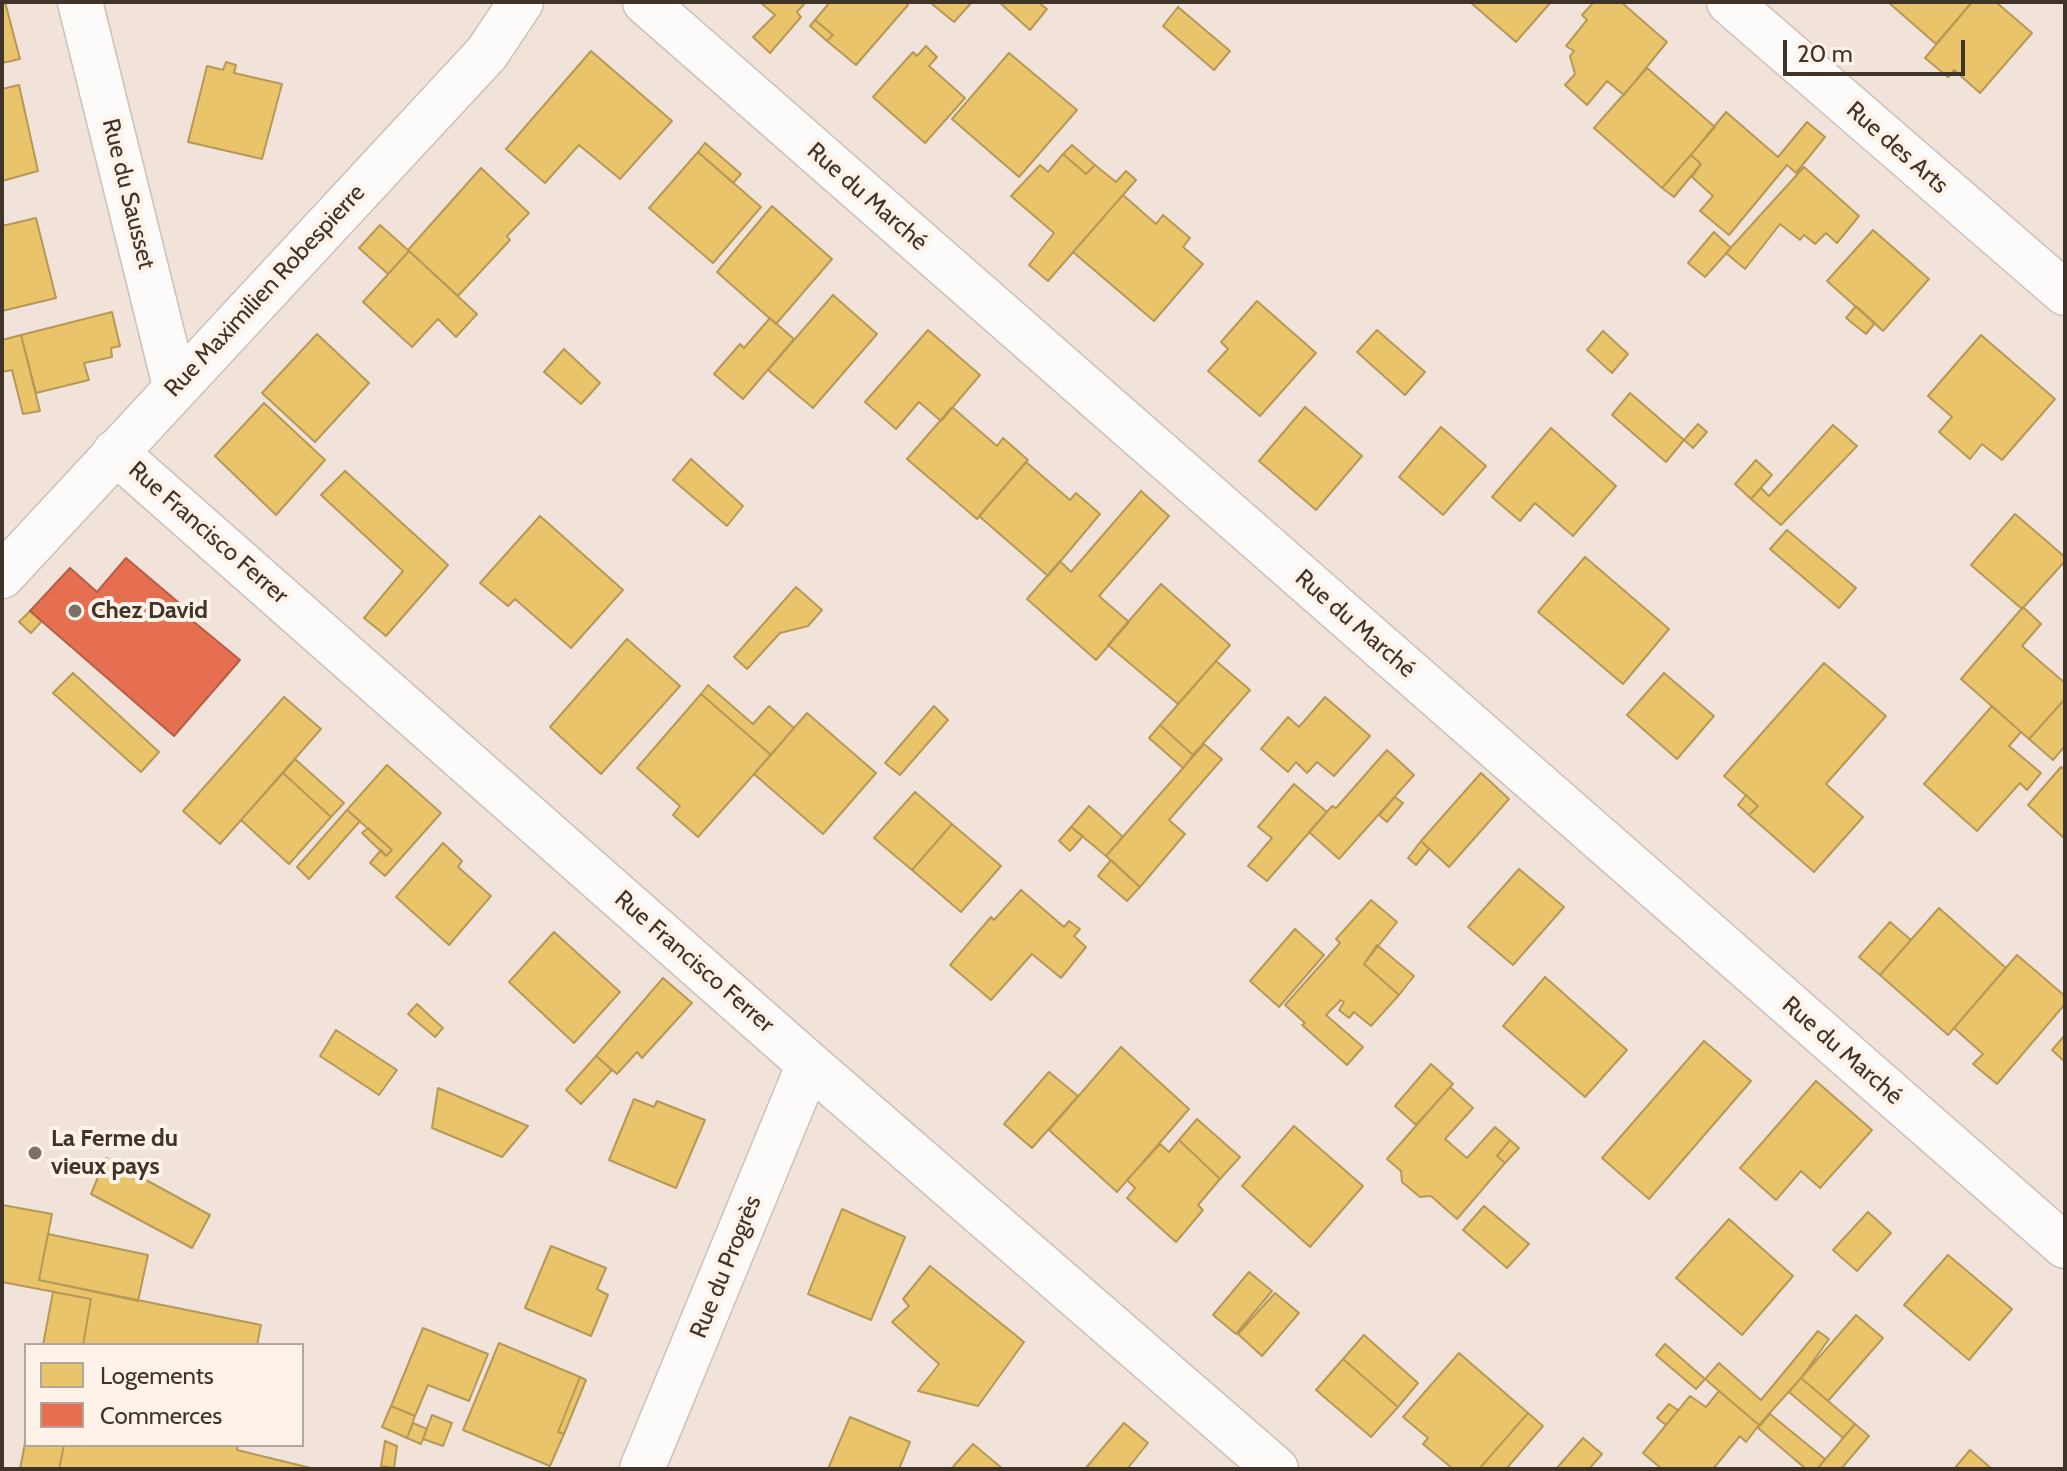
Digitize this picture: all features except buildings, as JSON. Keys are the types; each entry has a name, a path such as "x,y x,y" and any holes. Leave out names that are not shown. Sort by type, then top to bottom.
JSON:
{"street":[{"name":"Rue du Sausset","path":"80,2 175,386"},
{"name":"Rue Maximilien Robespierre","path":"2,576 487,53 521,2"},
{"name":"Rue du Marché","path":"645,2 2065,1246"},
{"name":"Rue des Arts","path":"1729,2 2065,293"},
{"name":"Rue Francisco Ferrer","path":"115,452 809,1064 1276,1469"},
{"name":"Rue du Progrès","path":"642,1469 809,1064"}],"place":[{"name":"Chez David","path":"75,611"},
{"name":"La Ferme du vieux pays","path":"35,1153"}]}
